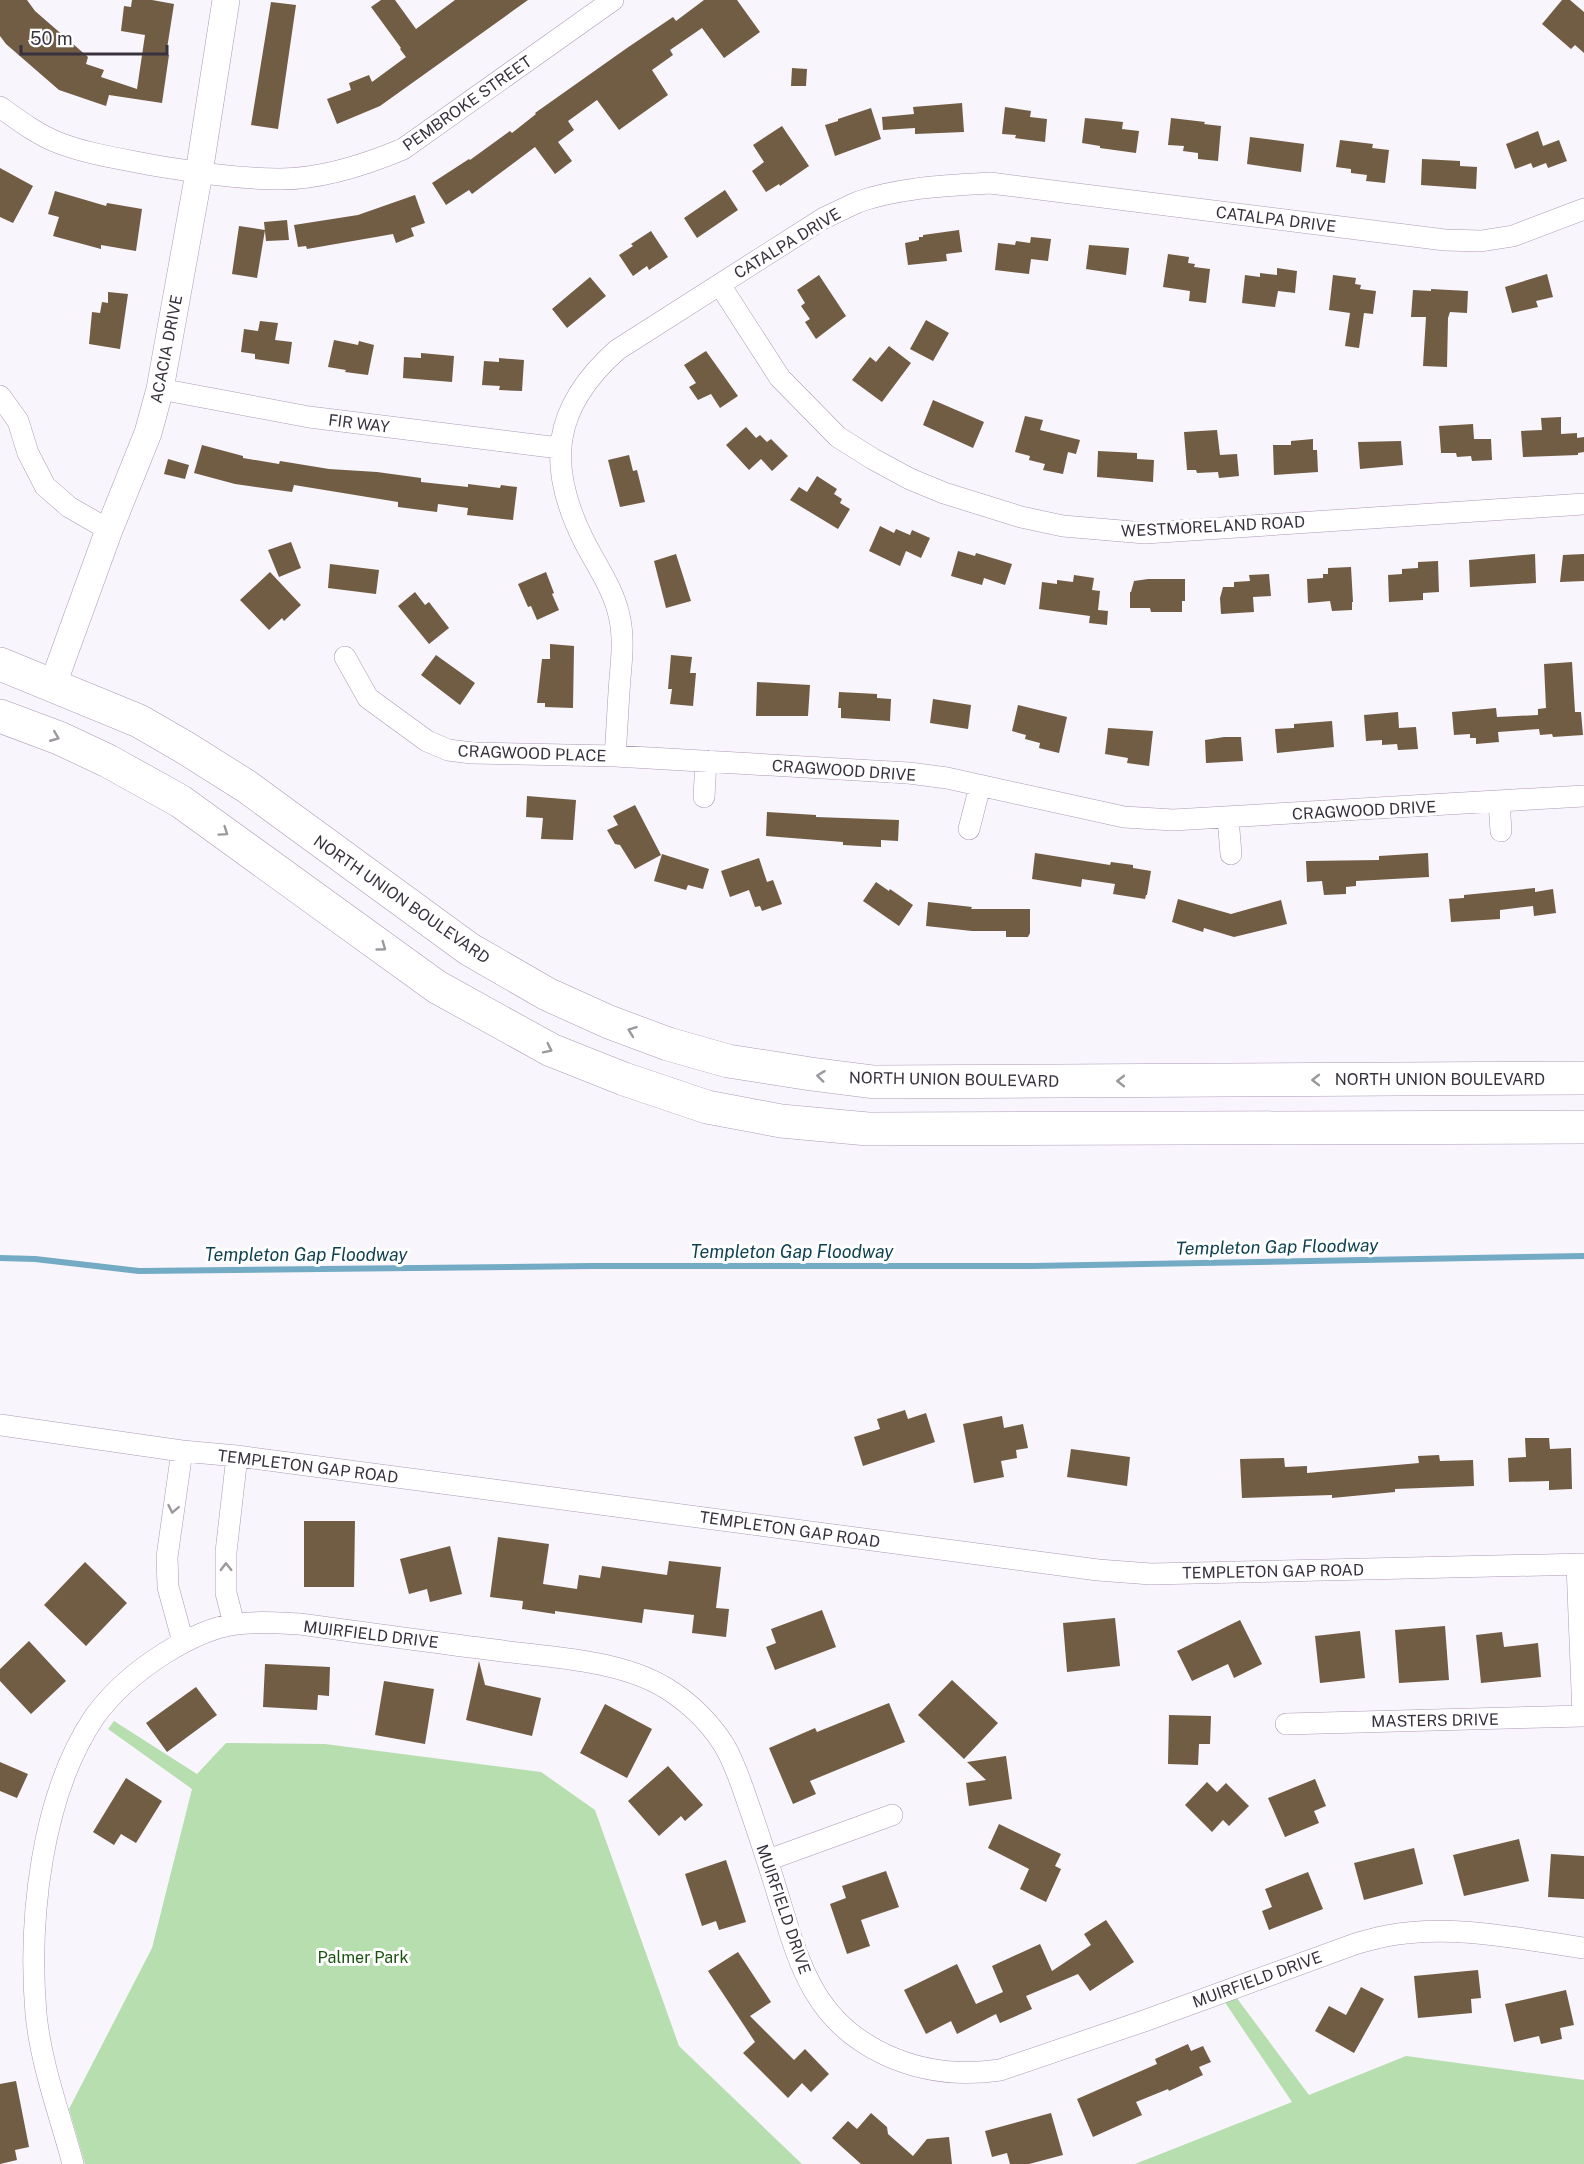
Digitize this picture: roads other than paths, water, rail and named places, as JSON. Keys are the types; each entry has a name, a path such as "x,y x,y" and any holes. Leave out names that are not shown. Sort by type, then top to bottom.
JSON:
{"main road":[{"name":"NORTH UNION BOULEVARD","path":"0,664 139,721 193,753 246,786 469,950 546,994 609,1022 668,1044 728,1061 874,1082 1584,1078"},
{"path":"0,716 59,738 98,756 180,801 437,987 490,1018 551,1050 624,1079 707,1107 781,1121 868,1129 1584,1127"}],"street":[{"name":"ACACIA DRIVE","path":"53,684 109,530 148,433 160,389 199,173 226,0"},
{"name":"PEMBROKE STREET","path":"0,107 27,126 58,142 118,159 199,173 281,179 329,173 403,149 613,0"},
{"name":"CATALPA DRIVE","path":"615,756 623,642 619,615 612,593 570,511 562,484 560,448 568,416 580,390 596,369 617,350 824,218 860,202 896,192 990,183 1445,240 1480,241 1513,236 1584,209"},
{"name":"WESTMORELAND ROAD","path":"720,285 780,378 838,437 910,479 944,494 1022,517 1063,526 1145,533 1584,504"},
{"name":"FIR WAY","path":"160,389 309,417 560,448"},
{"path":"0,396 18,421 28,453 45,486 69,507 109,530"},
{"name":"CRAGWOOD PLACE","path":"345,657 368,698 427,741 448,750 472,753 615,756"},
{"name":"CRAGWOOD DRIVE","path":"615,756 909,773 947,778 1124,817 1173,820 1584,796"},
{"path":"704,797 706,761"},
{"path":"969,829 980,786"},
{"path":"1499,802 1501,831"},
{"path":"1228,818 1231,854"},
{"name":"TEMPLETON GAP ROAD","path":"0,1425 182,1451 237,1456 1109,1571 1151,1574 1580,1564"},
{"path":"182,1451 167,1557 168,1587 183,1642"},
{"path":"234,1624 226,1593 226,1552 237,1456"},
{"name":"MASTERS DRIVE","path":"1286,1724 1584,1716 1580,1564"},
{"name":"MUIRFIELD DRIVE","path":"73,2164 41,2045 34,1988 34,1942 40,1872 49,1830 69,1763 96,1716 114,1693 131,1676 183,1642 234,1624 267,1622 311,1626 589,1663 644,1678 669,1690 702,1716 725,1746 768,1860 805,1977 832,2015 849,2032 872,2049 913,2065 950,2073 1000,2070 1144,2021 1355,1944 1387,1936 1443,1932 1480,1933 1584,1948"},
{"path":"768,1860 891,1815"}],"waterway":[{"name":"Templeton Gap Floodway","path":"0,1258 35,1259 139,1271 593,1266 1032,1266 1584,1256"}],"park label":[{"name":"Palmer Park","path":"363,1957"}]}
